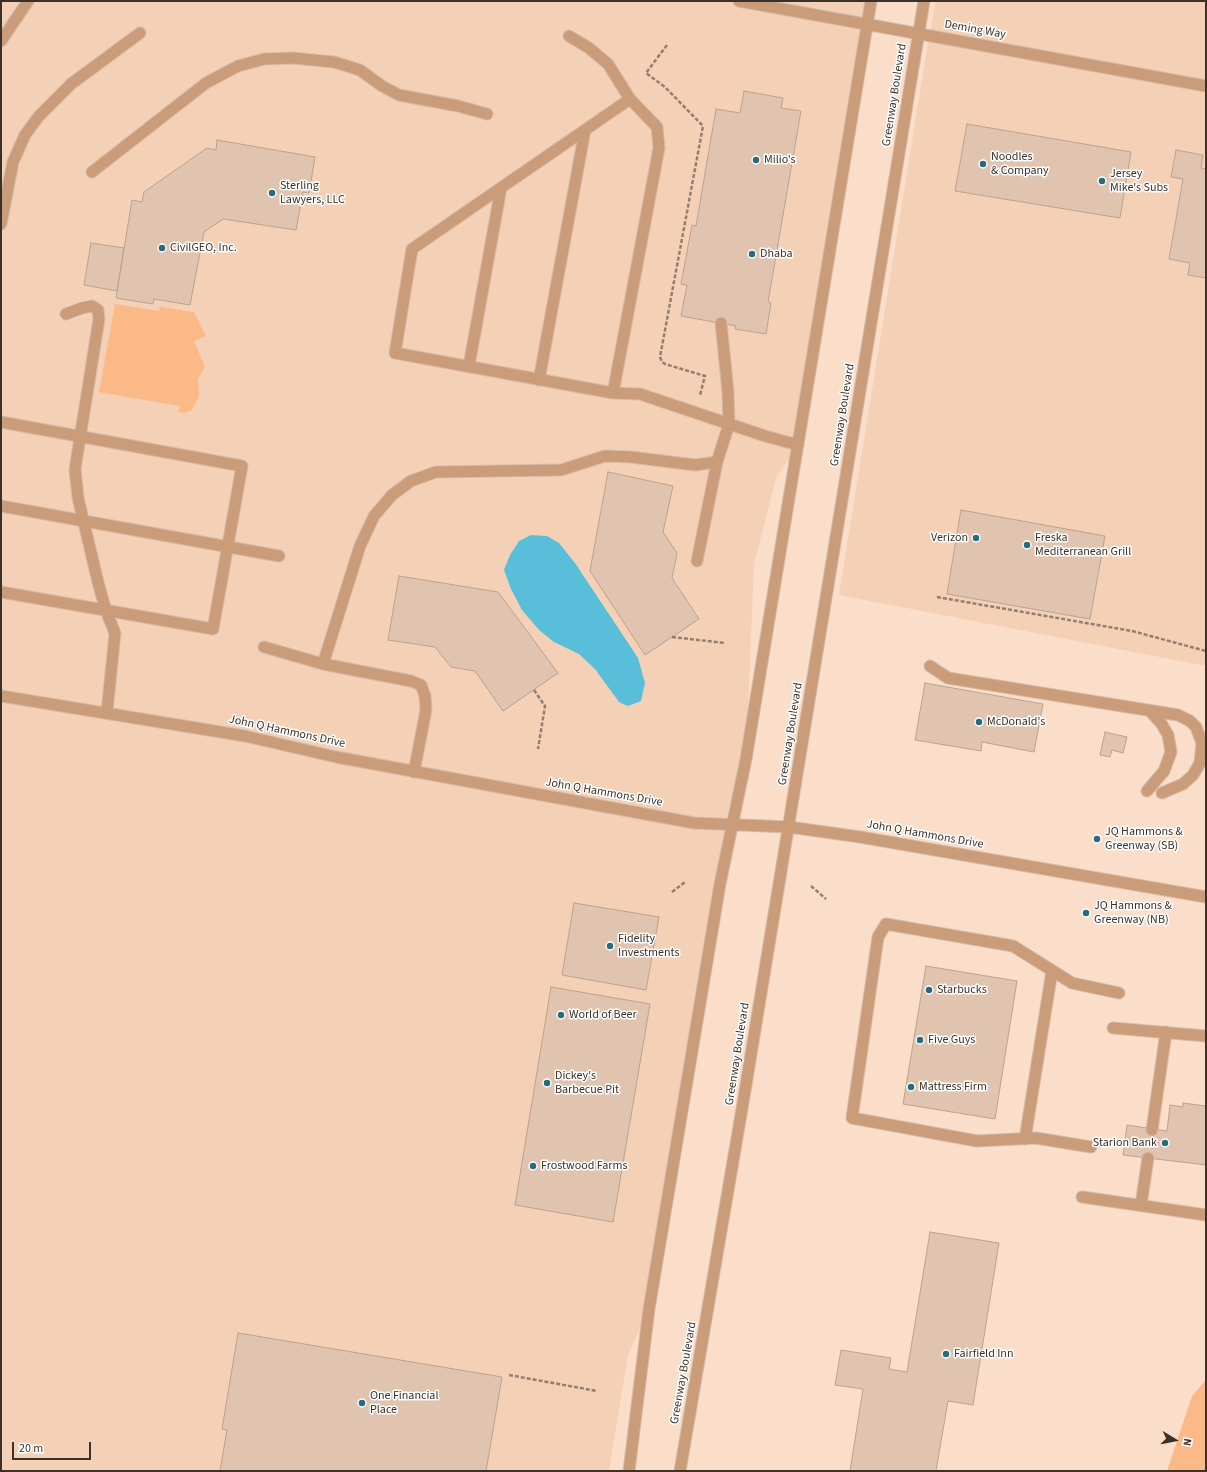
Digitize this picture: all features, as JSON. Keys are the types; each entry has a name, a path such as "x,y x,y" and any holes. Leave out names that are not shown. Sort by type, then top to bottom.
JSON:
{"street":[{"path":"1,41 28,1"},
{"name":"Deming Way","path":"739,1 1206,86"},
{"path":"629,1471 649,1310 731,825 746,760 871,1"},
{"name":"Greenway Boulevard","path":"680,1471 789,827 924,1"},
{"path":"1,224 13,162 30,128 39,116 71,84 140,33"},
{"path":"569,36 589,48 608,64 630,99 657,127 659,148 613,393"},
{"path":"92,172 206,83 238,66 264,59 293,58 334,62 360,70 382,86 399,95 458,106 487,114"},
{"path":"630,99 412,249 395,353 613,393 640,394 729,424 798,444"},
{"path":"539,380 585,130"},
{"path":"469,366 501,188"},
{"path":"66,314 92,306 98,310 99,319 79,436 75,469 78,498 106,611 116,633 106,712"},
{"path":"697,561 717,462 729,424 728,392 721,323"},
{"path":"1,422 242,466 213,629 1,592"},
{"path":"323,664 360,546 372,522 392,495 411,481 436,472 561,470 605,456 631,457 695,466 717,462"},
{"path":"1,506 279,556"},
{"path":"264,647 323,664 411,681 421,685 425,696 426,710 414,772"},
{"path":"930,666 948,678 1178,715 1190,721 1196,727 1202,743 1200,763 1193,775 1183,784 1162,794"},
{"name":"John Q Hammons Drive","path":"1,696 245,736 336,757 694,823 789,827 860,837 1206,896"},
{"path":"1147,791 1164,771 1171,752 1168,735 1161,722 1150,711"},
{"path":"1091,1147 1036,1138 977,1141 852,1118 878,937 886,924 1014,946 1072,983 1119,993"},
{"path":"1025,1139 1052,971"},
{"path":"1113,1028 1206,1036"},
{"path":"1152,1130 1166,1032"},
{"path":"1141,1205 1148,1158"},
{"path":"1082,1196 1206,1215"}],"path":[{"path":"667,45 646,73 665,87 703,126 660,357 662,362 665,364 705,376 695,412"},
{"path":"937,597 1132,631 1206,651"},
{"path":"672,637 724,643"},
{"path":"534,690 545,706 538,748"},
{"path":"672,892 685,882"},
{"path":"811,886 826,899"},
{"path":"509,1375 597,1390"}],"shaded area":[{"path":"1,1 871,1 798,445 776,478 754,565 746,759 649,1309 628,1355 609,1471 1,1471"},
{"path":"936,1 1206,1 1206,666 839,595"},
{"path":"115,304 159,311 160,307 194,312 206,336 194,341 205,367 198,379 199,396 192,410 184,413 178,412 180,406 99,392"},
{"path":"1206,1380 1206,1471 1167,1471 1192,1396"}],"water":[{"path":"531,535 547,536 559,543 575,563 638,658 645,683 641,701 628,706 619,702 595,669 579,654 554,642 539,630 522,610 511,589 504,570 510,555 519,541"}],"building":[{"path":"744,91 783,98 781,108 801,111 768,302 771,303 766,334 735,329 736,326 681,316 687,285 681,284 692,225 696,226 716,109 740,113"},
{"path":"967,124 1131,152 1120,218 955,191"},
{"path":"217,140 315,157 309,193 303,192 296,230 223,219 204,232 190,305 154,299 153,304 116,298 132,200 142,202 144,192 207,148 216,150"},
{"path":"1176,150 1203,155 1201,168 1206,169 1206,278 1188,275 1190,263 1169,259 1183,179 1171,177"},
{"path":"91,243 124,248 117,291 84,285"},
{"path":"608,472 673,486 663,532 677,553 672,578 699,619 645,655 590,571"},
{"path":"961,510 1105,536 1090,619 947,594"},
{"path":"399,576 498,592 558,673 503,711 475,671 451,667 435,647 388,640"},
{"name":"McDonald's","path":"925,683 1043,704 1034,752 982,742 981,751 915,740"},
{"path":"1105,732 1127,737 1123,753 1112,750 1110,757 1100,755"},
{"name":"Fidelity Investments","path":"574,903 659,917 646,990 562,975"},
{"path":"926,966 1017,981 995,1119 903,1104"},
{"path":"551,987 650,1004 613,1222 515,1205"},
{"name":"Starion Bank","path":"1183,1103 1206,1106 1206,1165 1123,1155 1127,1125 1167,1131 1170,1105 1183,1107"},
{"name":"Fairfield Inn","path":"930,1232 999,1243 973,1405 948,1401 936,1471 850,1471 863,1389 835,1385 841,1350 891,1358 889,1369 907,1372"},
{"name":"One Financial Place","path":"238,1333 502,1377 486,1471 220,1471 227,1430 222,1429"}],"place":[{"name":"Milio's","path":"756,160"},
{"name":"Noodles & Company","path":"983,164"},
{"name":"Jersey Mike's Subs","path":"1102,181"},
{"name":"Sterling Lawyers, LLC","path":"272,193"},
{"name":"CivilGEO, Inc.","path":"162,248"},
{"name":"Dhaba","path":"752,254"},
{"name":"Verizon","path":"976,538"},
{"name":"Freska Mediterranean Grill","path":"1027,545"},
{"name":"McDonald's","path":"979,722"},
{"name":"JQ Hammons & Greenway (SB)","path":"1097,839"},
{"name":"JQ Hammons & Greenway (NB)","path":"1086,913"},
{"name":"Fidelity Investments","path":"610,946"},
{"name":"Starbucks","path":"929,990"},
{"name":"World of Beer","path":"561,1015"},
{"name":"Five Guys","path":"920,1040"},
{"name":"Dickey's Barbecue Pit","path":"547,1083"},
{"name":"Mattress Firm","path":"911,1087"},
{"name":"Starion Bank","path":"1165,1143"},
{"name":"Frostwood Farms","path":"533,1166"},
{"name":"Fairfield Inn","path":"946,1354"},
{"name":"One Financial Place","path":"362,1403"}]}
